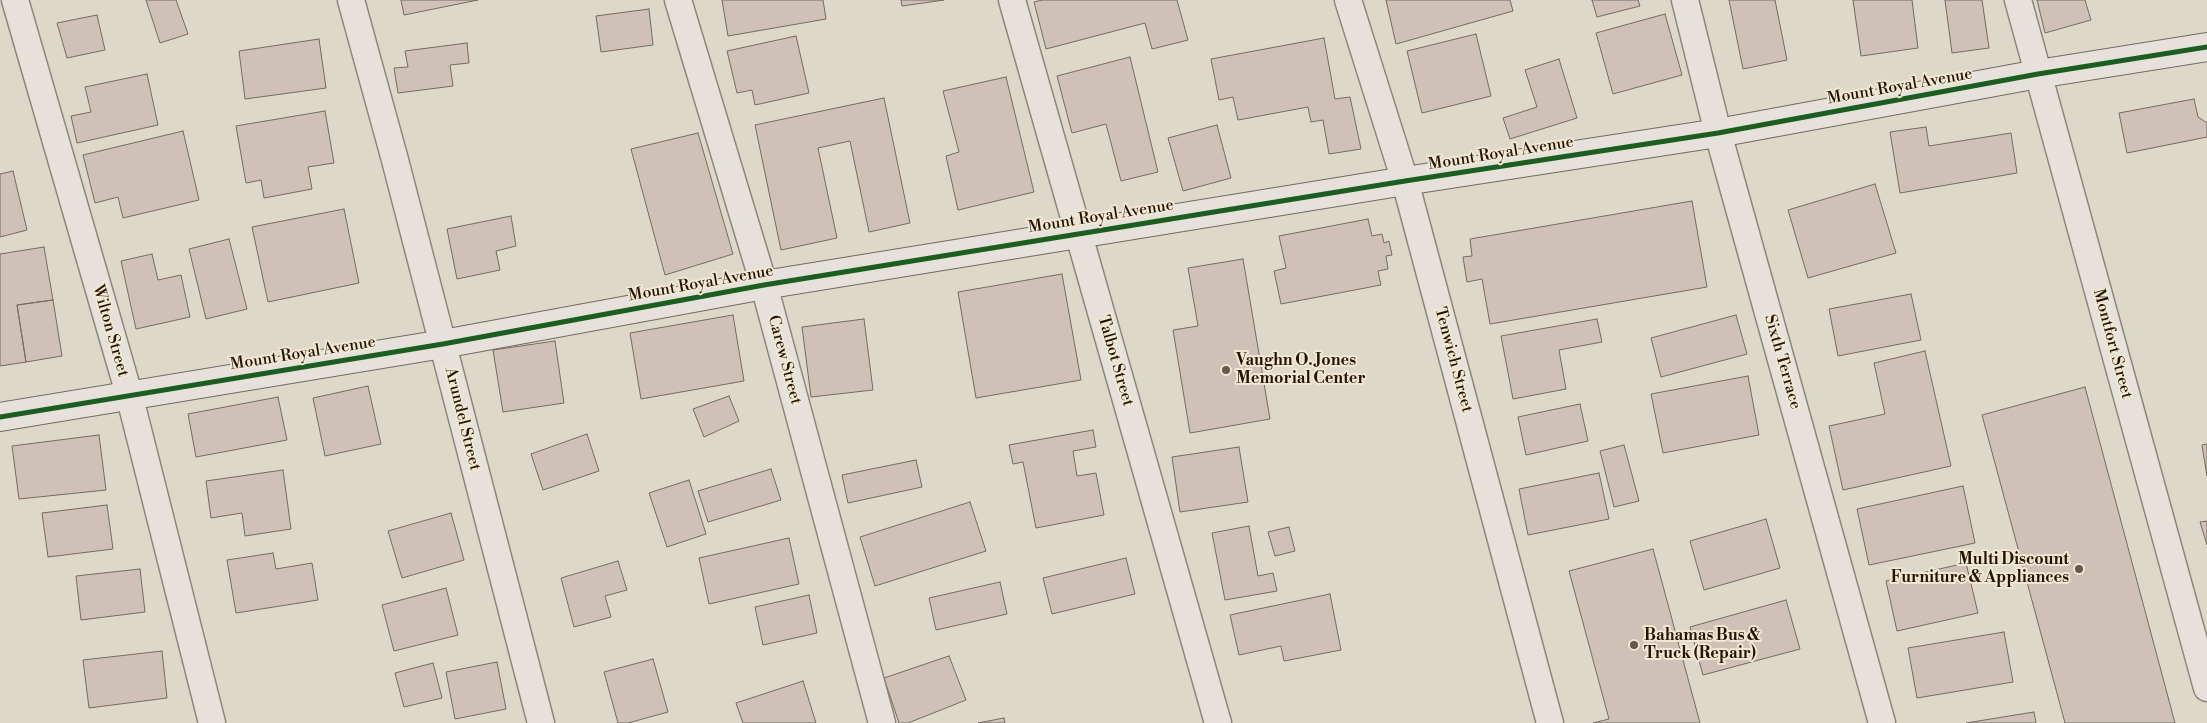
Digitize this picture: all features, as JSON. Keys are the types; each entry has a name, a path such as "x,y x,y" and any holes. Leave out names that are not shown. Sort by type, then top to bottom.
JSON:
{"street":[{"name":"Wilton Street","path":"15,0 129,394 212,723"},
{"name":"Arundel Street","path":"351,0 443,344 541,723"},
{"name":"Carew Street","path":"678,0 764,285 882,723"},
{"name":"Talbot Street","path":"1012,0 1218,723"},
{"name":"Tenwich Street","path":"1348,0 1405,181 1550,723"},
{"name":"Sixth Terrace","path":"1685,0 1718,134 1882,723"},
{"name":"Montfort Street","path":"2018,0 2207,688"},
{"name":"Mount Royal Avenue","path":"0,417 129,394 443,344 764,285 1405,181 1718,134 2038,74 2207,47"}],"building":[{"path":"146,0 176,0 188,34 160,43"},
{"path":"401,0 478,0 404,15"},
{"path":"722,0 823,0 826,19 728,36"},
{"path":"901,0 944,0 902,6"},
{"path":"1042,0 1177,0 1188,40 1152,49 1145,23 1046,49 1034,2"},
{"path":"1386,0 1510,0 1513,11 1396,44"},
{"path":"1592,0 1638,0 1640,6 1597,17"},
{"path":"1729,0 1775,0 1787,60 1743,69"},
{"path":"1853,0 1912,0 1918,48 1861,56"},
{"path":"1945,0 1982,0 1989,48 1952,53"},
{"path":"2037,0 2085,0 2091,20 2045,33"},
{"path":"649,9 653,45 601,52 596,16"},
{"path":"1665,14 1682,75 1613,94 1596,33"},
{"path":"97,15 105,50 67,58 57,23"},
{"path":"1476,34 1491,96 1422,113 1407,51"},
{"path":"796,36 809,93 755,105 752,90 737,93 727,51"},
{"path":"1324,38 1335,99 1350,97 1361,149 1329,154 1323,120 1311,122 1308,107 1238,120 1233,97 1219,100 1211,59"},
{"path":"319,39 326,88 245,99 239,51"},
{"path":"467,43 469,63 450,65 453,86 398,93 394,68 408,67 405,51"},
{"path":"1130,57 1158,172 1121,181 1106,124 1072,133 1057,76"},
{"path":"1559,59 1577,118 1510,139 1503,118 1537,107 1525,70"},
{"path":"147,74 158,125 77,143 71,116 91,112 85,87"},
{"path":"1006,77 1034,192 958,210 946,156 959,152 943,91"},
{"path":"884,98 910,223 869,232 850,141 818,148 837,238 781,250 755,125"},
{"path":"2194,99 2198,117 2207,123 2207,137 2127,153 2119,113"},
{"path":"325,111 334,163 308,167 312,189 264,198 261,180 246,183 236,126"},
{"path":"1217,125 1231,178 1183,191 1168,138"},
{"path":"1926,127 1929,146 2011,133 2017,173 1900,193 1890,132"},
{"path":"183,131 199,200 123,218 118,197 95,203 83,155"},
{"path":"698,133 733,254 665,275 631,149"},
{"path":"13,171 27,230 0,237 0,174"},
{"path":"1875,184 1896,253 1808,278 1788,210"},
{"path":"1692,201 1707,287 1490,324 1482,279 1467,282 1463,257 1472,256 1470,239"},
{"path":"344,209 359,283 268,302 252,227"},
{"path":"511,216 516,246 496,251 500,270 457,279 447,229"},
{"path":"1368,219 1372,236 1382,234 1384,243 1389,241 1392,255 1386,256 1388,269 1378,271 1381,285 1281,304 1274,271 1286,268 1279,236"},
{"path":"229,239 247,309 206,319 189,249"},
{"path":"44,247 53,300 17,305 26,362 0,366 0,254"},
{"path":"152,254 158,280 181,275 190,317 136,329 121,261"},
{"path":"1243,259 1270,419 1190,433 1173,330 1198,326 1188,268"},
{"path":"1062,274 1081,380 976,398 958,292"},
{"path":"1911,294 1921,340 1838,356 1829,309"},
{"path":"53,300 62,356 26,362 17,305"},
{"path":"733,315 744,381 641,399 630,333"},
{"path":"1736,315 1747,354 1661,377 1651,338"},
{"path":"864,319 873,390 811,397 802,327"},
{"path":"1597,319 1602,342 1559,350 1566,389 1513,399 1501,336"},
{"path":"555,341 564,403 503,412 493,350"},
{"path":"1925,351 1951,466 1843,490 1829,426 1885,414 1874,363"},
{"path":"1748,376 1759,435 1663,453 1651,394"},
{"path":"368,386 381,444 325,456 313,398"},
{"name":"Multi Discount Furniture & Appliances","path":"2085,387 2175,723 2065,723 1982,415"},
{"path":"729,396 739,421 704,437 693,409"},
{"path":"278,397 287,440 196,457 188,414"},
{"path":"1580,404 1588,441 1526,455 1518,417"},
{"path":"1093,430 1096,447 1073,451 1077,476 1096,473 1104,515 1036,528 1023,462 1013,464 1009,445"},
{"path":"587,434 599,471 543,490 531,454"},
{"path":"99,435 106,490 19,499 12,446"},
{"path":"2207,444 2207,476 2202,445"},
{"path":"1624,445 1639,501 1614,507 1600,451"},
{"path":"1239,447 1248,502 1180,512 1172,457"},
{"path":"916,460 922,487 848,503 842,475"},
{"path":"771,469 781,500 708,522 698,491"},
{"path":"283,470 291,529 245,536 242,513 211,518 206,481"},
{"path":"1599,473 1609,519 1528,535 1519,489"},
{"path":"689,480 706,534 667,547 649,493"},
{"path":"1963,486 1975,543 1869,565 1857,509"},
{"path":"970,502 986,551 875,586 860,537"},
{"path":"107,505 113,549 48,557 42,513"},
{"path":"451,513 464,560 402,578 388,531"},
{"path":"1766,519 1780,568 1704,590 1690,541"},
{"path":"2207,521 2207,545 2200,522"},
{"path":"1249,526 1258,576 1273,573 1277,591 1225,600 1212,533"},
{"path":"1289,527 1295,551 1275,556 1268,532"},
{"path":"789,538 799,584 709,604 699,558"},
{"name":"Bahamas Bus & Truck (Repair)","path":"1653,549 1700,723 1593,723 1609,719 1569,571"},
{"path":"273,553 276,569 312,563 318,600 236,613 227,560"},
{"path":"1126,558 1135,594 1052,614 1043,578"},
{"path":"618,561 627,590 605,596 611,617 574,627 561,578"},
{"path":"1966,563 1978,613 1897,631 1886,581"},
{"path":"140,569 145,612 81,620 76,576"},
{"path":"1000,582 1007,614 936,630 929,598"},
{"path":"446,588 458,635 394,651 382,605"},
{"path":"1330,594 1341,650 1284,661 1281,646 1239,655 1230,615"},
{"path":"809,595 817,633 763,645 755,607"},
{"path":"1786,600 1800,649 1703,675 1690,627"},
{"path":"2004,632 2013,682 1917,698 1908,648"},
{"path":"162,651 167,698 89,708 83,660"},
{"path":"949,656 966,700 908,723 899,723 884,678"},
{"path":"653,659 668,712 628,723 618,723 604,672"},
{"path":"497,662 506,709 455,719 446,672"},
{"path":"433,663 442,698 404,707 395,673"},
{"path":"803,681 816,723 743,723 736,703"},
{"path":"2034,712 2036,723 1966,723"},
{"path":"1004,718 1005,723 978,723"}],"cycle path":[{"path":"0,417 443,344 764,285 1405,181 1718,133 2038,74 2207,47"}],"place":[{"name":"Vaughn O. Jones Memorial Center","path":"1226,370"},
{"name":"Multi Discount Furniture & Appliances","path":"2079,569"},
{"name":"Bahamas Bus & Truck (Repair)","path":"1634,645"}]}
